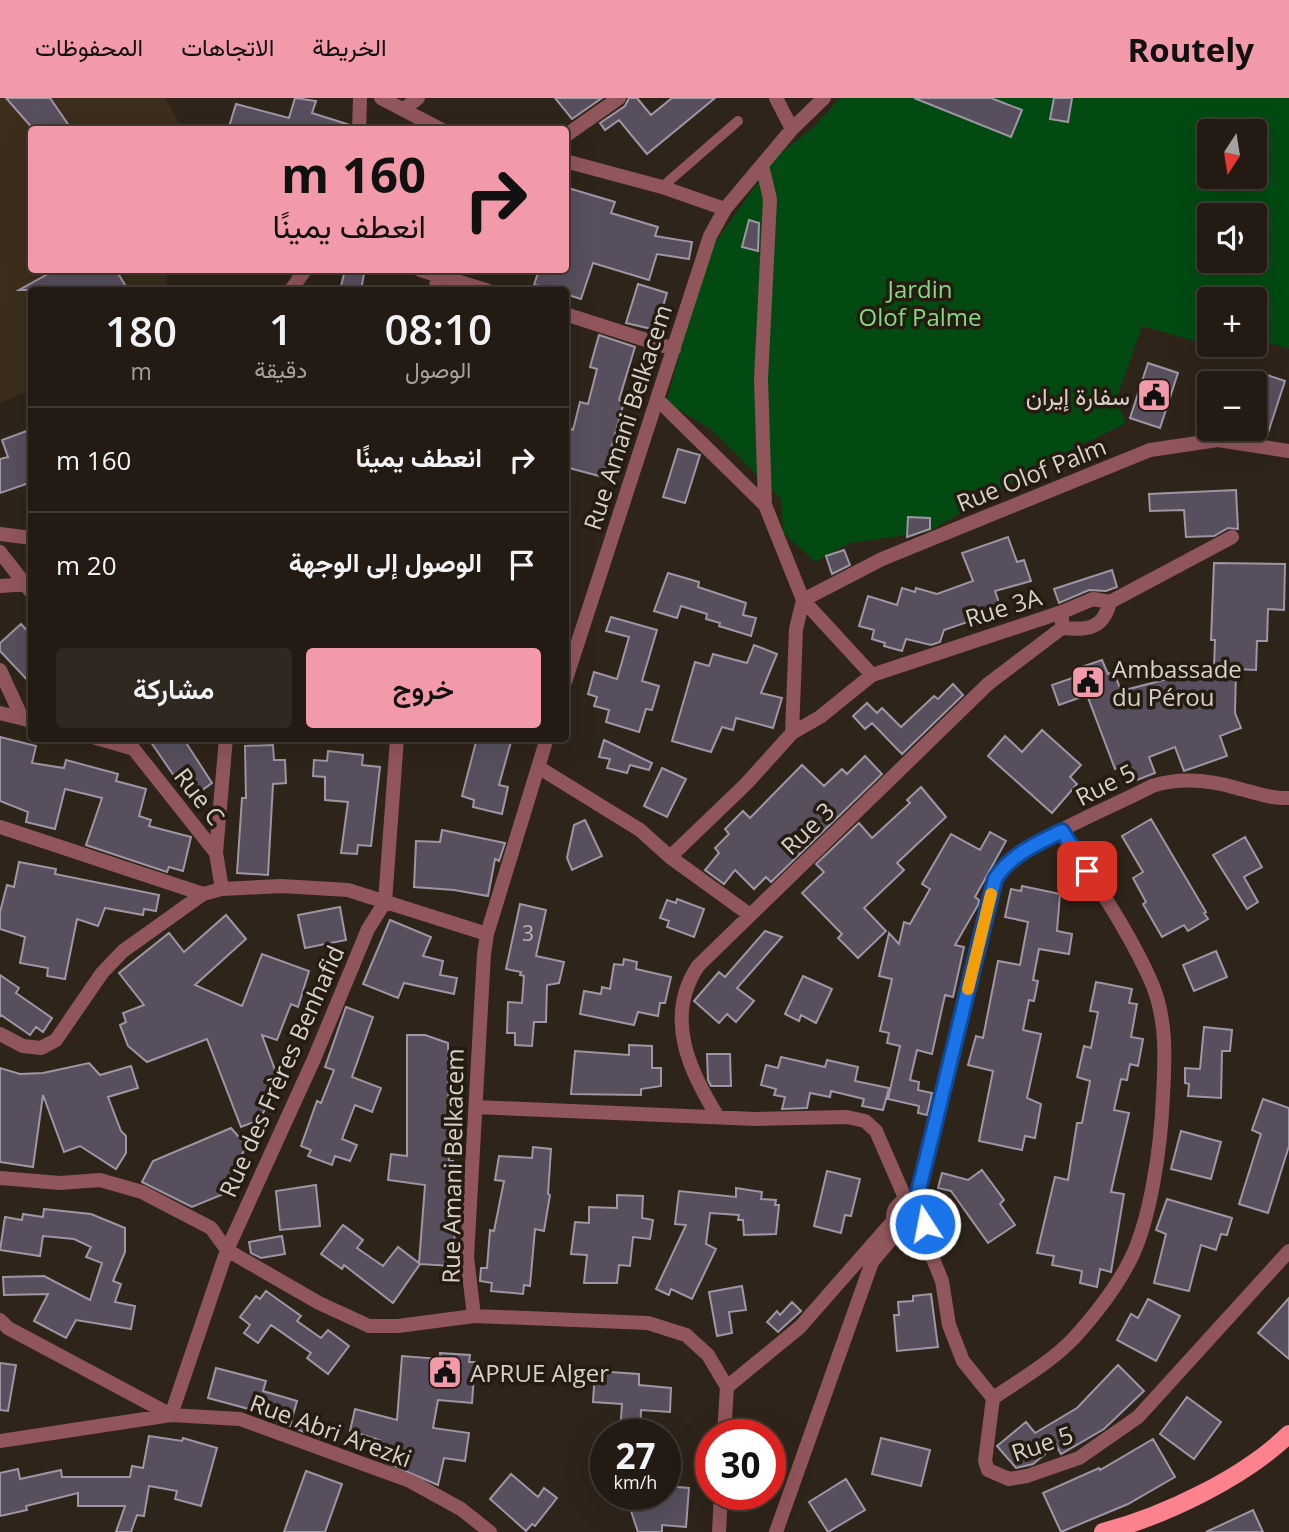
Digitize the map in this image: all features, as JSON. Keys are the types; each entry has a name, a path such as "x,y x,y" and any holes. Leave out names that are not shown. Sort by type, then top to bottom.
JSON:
{"main road":[{"path":"1103,1532 1183,1501 1243,1470 1287,1439"}],"street":[{"path":"359,126 360,98"},
{"path":"381,98 434,126"},
{"path":"403,110 418,98"},
{"path":"569,133 618,98"},
{"path":"776,98 792,129 824,98"},
{"name":"Rue Amani Belkacem","path":"569,670 710,236 725,209 792,129"},
{"path":"569,162 662,187 725,209"},
{"path":"762,165 770,199 761,379 765,505 803,600 872,675"},
{"path":"437,283 465,287"},
{"path":"569,315 674,349"},
{"path":"657,399 765,505"},
{"name":"Rue Olof Palm","path":"803,600 883,559 1150,450 1218,440 1289,451"},
{"path":"0,534 28,538"},
{"name":"Rue 3A","path":"670,857 792,733 820,717 872,675 1062,612 1093,599 1110,602 1232,537"},
{"path":"0,552 28,585"},
{"path":"0,586 28,586"},
{"path":"792,733 796,629 803,600"},
{"path":"1062,612 1062,628 1089,630 1103,622 1110,602"},
{"name":"Rue 3","path":"718,1117 695,1080 688,1057 681,997 698,966 988,684 1062,628"},
{"path":"0,670 27,719"},
{"path":"0,713 27,719"},
{"path":"216,853 226,742"},
{"name":"Rue des Frères Benhafid","path":"171,1415 228,1250 314,1059 368,929 385,902 397,742"},
{"name":"Rue Amani Belkacem","path":"546,742 487,934 480,997 467,1257 474,1316 648,1323 686,1335 708,1355 727,1387"},
{"name":"Rue C","path":"128,743 181,805 216,853 222,889"},
{"path":"538,767 640,830 670,857 750,915"},
{"name":"Rue 5","path":"911,1201 995,879 1003,867 1022,851 1152,786 1173,780 1199,781 1265,797 1289,798"},
{"path":"0,827 204,894"},
{"path":"476,1107 718,1117 847,1117 865,1121 884,1143 911,1201 926,1214 921,1229 942,1281 949,1325 962,1361 993,1398 1072,1340 1102,1303 1128,1264 1146,1211 1159,1150 1165,1056 1163,1022 1153,987 1112,910 1062,831"},
{"path":"0,1034 23,1046 41,1048 56,1040 102,973 123,951 204,894 222,889 281,886 348,890 487,934"},
{"path":"0,1178 60,1183 100,1180 142,1192 211,1228 228,1250 319,1303 369,1326 398,1326 474,1316"},
{"path":"776,1532 872,1262 896,1225 895,1208 911,1201"},
{"path":"896,1225 913,1233 921,1229"},
{"path":"725,1419 727,1387 800,1327 896,1225"},
{"name":"Rue 5","path":"993,1398 985,1461 992,1474 1009,1479 1027,1476 1079,1458 1138,1417 1289,1251"},
{"name":"Rue Abri Arezki","path":"3,1325 171,1415 240,1419 332,1452 437,1494 490,1532"},
{"path":"0,1441 171,1415"},
{"path":"719,1532 720,1510"}],"lane":[{"path":"662,187 738,121"}],"shaded area":[{"path":"0,98 165,98 181,126 28,126 28,273 167,273 166,287 28,287 28,391 0,403"}],"green space":[{"name":"Jardin Olof Palme","path":"840,98 1289,98 1289,349 1267,342 1267,287 1197,287 1197,342 1142,326 1116,400 1126,423 1049,461 928,532 850,543 815,562 783,532 781,499 710,428 666,403 707,254 776,157 814,127"}],"building":[{"path":"6,98 50,98 69,126 30,126"},
{"path":"295,98 316,101 312,113 350,125 229,126 236,104 289,118"},
{"path":"555,98 602,98 572,119"},
{"path":"629,98 637,98 651,115 672,98 715,98 647,154 619,120 605,130 600,123 625,106"},
{"path":"914,98 991,98 1022,110 1011,137"},
{"path":"1054,98 1072,98 1068,122 1050,119"},
{"path":"569,188 615,202 611,213 658,227 655,236 692,242 689,259 657,254 649,280 593,263 581,299 569,295 569,287 534,285 538,273 569,273"},
{"path":"749,220 759,223 758,251 742,247"},
{"path":"50,273 118,273 126,287 28,287 28,290 19,290"},
{"path":"344,273 364,274 362,287 341,287"},
{"path":"638,284 667,293 656,330 626,323"},
{"path":"599,335 635,347 619,400 624,402 603,477 569,468 569,428 573,430 580,402 588,404 597,369 590,367"},
{"name":"سفارة إيران","path":"1148,363 1178,373 1160,428 1130,418"},
{"path":"1267,375 1285,381 1267,436"},
{"path":"28,430 28,483 0,493 0,459 8,457 2,440"},
{"path":"678,449 700,455 685,503 663,497"},
{"path":"1236,490 1238,529 1228,528 1214,536 1186,537 1184,510 1150,511 1149,494"},
{"path":"908,517 930,518 930,529 907,537"},
{"path":"1008,537 1017,562 1024,560 1031,581 995,591 1003,615 975,625 973,620 944,630 940,642 931,645 906,639 902,651 884,646 885,643 872,639 874,630 859,626 868,596 897,605 902,588 915,592 916,588 937,594 973,581 962,553"},
{"path":"844,550 850,565 832,574 826,556"},
{"path":"1214,563 1285,564 1284,610 1268,609 1267,641 1257,641 1256,670 1236,669 1235,713 1241,728 1220,736 1227,756 1184,771 1175,747 1149,757 1155,773 1132,782 1126,765 1115,769 1087,695 1059,705 1052,685 1084,674 1081,667 1102,660 1108,674 1114,672 1121,691 1214,667 1215,640 1211,640"},
{"path":"1112,570 1117,587 1106,591 1089,590 1059,603 1054,589"},
{"path":"668,573 699,582 698,587 746,603 743,615 756,618 751,636 719,626 720,623 706,619 707,614 681,606 677,618 654,611"},
{"path":"611,617 657,630 642,681 659,686 652,710 646,709 639,732 606,722 609,710 594,706 597,697 588,694 594,672 617,679 629,637 606,631"},
{"path":"21,624 28,632 28,681 0,651 0,643"},
{"path":"754,645 777,654 761,693 782,698 773,728 736,718 733,730 722,727 711,752 672,741 695,662 709,666 713,654 747,663"},
{"path":"953,684 963,695 902,754 872,723 865,729 853,716 867,703 877,713 882,708 901,727 934,696 938,699"},
{"path":"1042,730 1081,765 1070,777 1077,784 1052,813 988,756 1005,736 1022,752"},
{"path":"0,737 36,746 32,763 64,768 66,760 118,774 116,781 146,789 139,816 151,820 149,826 191,837 183,871 169,867 167,872 86,845 102,798 65,789 55,829 26,822 28,812 0,801"},
{"path":"604,740 652,763 649,770 630,765 627,773 607,768 610,759 599,757"},
{"path":"151,742 186,742 212,783 190,799"},
{"path":"476,742 511,742 499,785 508,787 502,814 473,807 474,800 462,796"},
{"path":"273,745 274,760 285,760 286,783 273,784 268,875 237,873 242,798 246,798 245,746"},
{"path":"328,751 363,755 362,765 380,767 371,846 358,845 357,854 341,853 348,802 325,800 325,777 313,776 314,760 327,761"},
{"path":"865,756 882,774 771,882 766,877 754,889 735,870 724,884 705,870 719,853 715,848 729,834 725,829 743,811 750,818 802,765 824,786 842,769 847,774"},
{"path":"662,768 686,779 667,817 644,806"},
{"path":"921,787 946,817 897,863 904,870 864,908 886,931 858,958 838,938 842,934 802,893 824,872 816,864 859,823 872,838 910,803 907,800"},
{"path":"1151,819 1208,919 1188,931 1184,925 1162,937 1143,904 1146,902 1133,878 1143,872 1122,836"},
{"path":"585,820 602,856 572,870 567,858 574,825"},
{"path":"442,830 505,843 499,861 495,859 488,896 414,887 416,841 440,842"},
{"path":"990,832 1006,841 975,897 979,900 978,905 955,945 964,947 953,997 945,995 932,1054 917,1050 910,1080 919,1082 918,1090 932,1093 927,1115 918,1113 919,1106 888,1099 900,1046 887,1043 889,1033 880,1031 892,979 879,976 889,933 899,944 904,922 910,924 930,889 922,884 951,834 980,850"},
{"path":"1245,837 1262,867 1244,877 1258,902 1247,909 1213,855"},
{"path":"19,862 56,869 55,874 159,895 156,911 144,909 143,915 105,908 98,926 77,919 65,979 47,976 48,968 20,963 25,937 0,929 0,912 7,885 14,887"},
{"path":"1022,886 1060,894 1057,931 1072,934 1069,954 1039,949 1033,980 1038,981 1034,1001 1029,1000 1023,1030 1041,1034 1027,1098 1041,1104 1035,1138 1025,1136 1022,1150 979,1141 993,1071 968,1065 976,1036 983,1038 998,961 1020,965 1028,922 1005,917 1011,889 1021,891"},
{"path":"677,899 704,909 694,937 667,927 669,921 660,918 667,900 676,903"},
{"path":"520,904 546,910 536,956 564,962 559,983 547,985 546,1022 534,1022 532,1046 515,1045 515,1033 507,1033 508,1002 522,1003 524,976 520,975 521,972 506,969"},
{"path":"340,907 346,940 305,948 298,915"},
{"path":"226,915 246,939 195,985 242,1006 262,954 309,971 298,1007 291,1004 277,1040 262,1035 280,1083 259,1120 241,1127 207,1039 147,1062 128,1046 120,1025 126,1022 123,1013 144,1005 119,973 169,933 184,952"},
{"path":"390,920 431,937 423,956 443,961 440,975 457,978 454,994 404,983 398,998 363,984"},
{"path":"765,931 782,937 737,988 754,1001 736,1022 727,1014 719,1023 694,1001 719,972 725,977"},
{"path":"1216,951 1227,977 1194,991 1183,965"},
{"path":"624,959 637,962 636,969 671,977 665,1003 660,1003 658,1016 638,1012 634,1025 580,1014 584,991 601,994 602,987 610,989 614,964 623,965"},
{"path":"0,975 19,988 16,993 52,1018 43,1032 36,1027 30,1035 1,1015 0,1017"},
{"path":"803,976 832,989 816,1023 801,1015 799,1021 785,1014"},
{"path":"1096,982 1132,989 1129,1003 1137,1004 1131,1037 1143,1039 1138,1066 1130,1064 1127,1080 1121,1079 1114,1110 1129,1113 1111,1192 1124,1194 1111,1272 1100,1269 1097,1287 1080,1283 1082,1271 1052,1265 1054,1256 1037,1253 1055,1177 1068,1180 1077,1123 1082,1123 1090,1081 1077,1077 1084,1046 1091,1048 1098,1012 1090,1011"},
{"path":"346,1007 373,1017 352,1077 381,1088 372,1112 355,1105 342,1139 357,1145 350,1161 335,1156 332,1165 308,1156 311,1150 301,1146 317,1101 321,1103 334,1070 325,1067"},
{"path":"1204,1027 1232,1030 1230,1051 1222,1051 1221,1098 1188,1096 1189,1084 1185,1083 1185,1068 1200,1069"},
{"path":"407,1035 425,1035 448,1043 449,1161 453,1161 448,1196 458,1197 452,1266 420,1264 393,1303 344,1265 342,1269 321,1254 343,1225 363,1240 357,1248 383,1266 398,1247 419,1263 425,1185 388,1180 391,1154 407,1156"},
{"path":"629,1045 652,1046 652,1068 661,1068 661,1086 641,1089 641,1095 571,1094 575,1051 629,1055"},
{"path":"707,1054 730,1054 731,1086 711,1086 708,1080"},
{"path":"781,1057 825,1067 827,1060 858,1067 855,1081 889,1088 883,1110 862,1106 864,1099 831,1091 830,1097 810,1093 807,1108 782,1109 785,1097 774,1095 776,1089 761,1085 766,1065 778,1068"},
{"path":"89,1063 100,1075 131,1066 138,1088 108,1097 121,1131 126,1136 126,1153 116,1169 80,1146 64,1152 43,1095 33,1167 0,1162 0,1068 20,1074 43,1073"},
{"path":"1263,1099 1289,1108 1289,1146 1268,1213 1239,1204 1261,1134 1252,1130"},
{"path":"231,1128 247,1146 223,1185 226,1193 192,1207 142,1182 153,1161"},
{"path":"1181,1131 1221,1142 1211,1179 1171,1169"},
{"path":"533,1147 551,1149 550,1195 544,1231 535,1229 530,1286 524,1285 523,1294 491,1291 492,1283 480,1281 481,1268 487,1268 490,1230 494,1231 504,1181 495,1180 499,1156 532,1158"},
{"path":"982,1170 1004,1200 1000,1204 1015,1225 988,1243 951,1191 938,1188 942,1173 968,1180"},
{"path":"827,1171 860,1179 851,1216 845,1215 841,1233 814,1226"},
{"path":"316,1185 320,1226 280,1230 276,1191"},
{"path":"736,1188 762,1192 761,1199 776,1200 775,1205 779,1205 776,1234 744,1235 743,1220 738,1220 739,1215 710,1213 706,1244 716,1249 692,1299 671,1289 669,1295 656,1289 686,1225 675,1224 679,1191 736,1197"},
{"path":"617,1195 643,1196 642,1218 653,1220 650,1239 633,1237 630,1266 619,1265 617,1283 584,1283 587,1255 571,1254 575,1222 589,1223 589,1207 617,1208"},
{"path":"1167,1199 1232,1218 1227,1235 1221,1234 1216,1250 1201,1245 1189,1291 1154,1283 1166,1234 1156,1230"},
{"path":"44,1209 91,1214 125,1228 125,1252 113,1281 121,1284 115,1302 135,1306 131,1329 76,1320 66,1338 34,1321 48,1294 4,1295 3,1277 44,1276 90,1300 102,1263 86,1257 91,1247 74,1239 43,1236 40,1256 0,1250 5,1217 22,1220 23,1214 43,1217"},
{"path":"282,1236 285,1254 261,1258 251,1253 249,1242"},
{"path":"742,1286 746,1310 729,1312 732,1333 717,1336 709,1292"},
{"path":"266,1291 301,1316 297,1321 321,1338 328,1330 349,1346 328,1374 307,1358 311,1353 271,1325 258,1343 244,1333 250,1325 240,1317 256,1296 260,1299"},
{"path":"931,1294 938,1347 897,1351 894,1315 899,1315 898,1302 913,1301 913,1296"},
{"path":"1289,1298 1289,1359 1258,1333"},
{"path":"1148,1299 1180,1316 1156,1361 1117,1340 1131,1314 1138,1318"},
{"path":"792,1302 801,1311 778,1332 767,1322 777,1311 780,1315"},
{"path":"440,1353 470,1355 469,1362 475,1362 472,1403 438,1400 433,1428 469,1433 465,1461 444,1458 438,1485 375,1458 379,1440 350,1431 355,1409 397,1420 402,1356 440,1359"},
{"path":"0,1363 16,1365 8,1411 0,1410"},
{"path":"1118,1365 1144,1391 1104,1429 1061,1454 1056,1445 1033,1464 1016,1468 997,1446 1026,1422 1035,1433 1077,1408"},
{"path":"216,1368 266,1381 263,1391 297,1401 290,1426 263,1417 264,1413 208,1398"},
{"path":"595,1371 639,1374 639,1385 671,1388 670,1412 641,1410 641,1419 621,1419 622,1404 593,1402"},
{"path":"1187,1397 1221,1422 1194,1459 1160,1434"},
{"path":"298,1420 322,1426 319,1438 296,1429"},
{"path":"149,1436 182,1441 183,1438 217,1448 201,1506 175,1499 177,1491 149,1486 144,1516 137,1515 131,1532 116,1532 125,1506 78,1506 78,1493 26,1506 27,1510 0,1516 0,1473 18,1469 20,1479 61,1470 62,1477 130,1477 132,1466 143,1468"},
{"path":"881,1438 930,1450 921,1486 872,1474"},
{"path":"1153,1439 1175,1477 1128,1504 1061,1532 1043,1493 1099,1468 1100,1470"},
{"path":"306,1471 342,1484 325,1532 284,1532"},
{"path":"511,1474 538,1497 544,1488 557,1498 535,1526 532,1524 526,1531 490,1499"},
{"path":"846,1479 865,1510 828,1532 809,1502"},
{"path":"681,1487 689,1488 686,1527 662,1525 662,1532 638,1532 631,1510 681,1510"},
{"path":"1253,1510 1263,1532 1206,1532"}],"slow traffic":[{"path":"968,989 991,894"}],"place":[{"name":"سفارة إيران","path":"1154,395"},
{"name":"Ambassade du Pérou","path":"1088,682"},
{"name":"APRUE Alger","path":"445,1372"}],"route":[{"path":"925,1224 926,1214 921,1204 916,1201 929,1159 995,879 1003,867 1022,851 1062,831 1087,871"}]}
